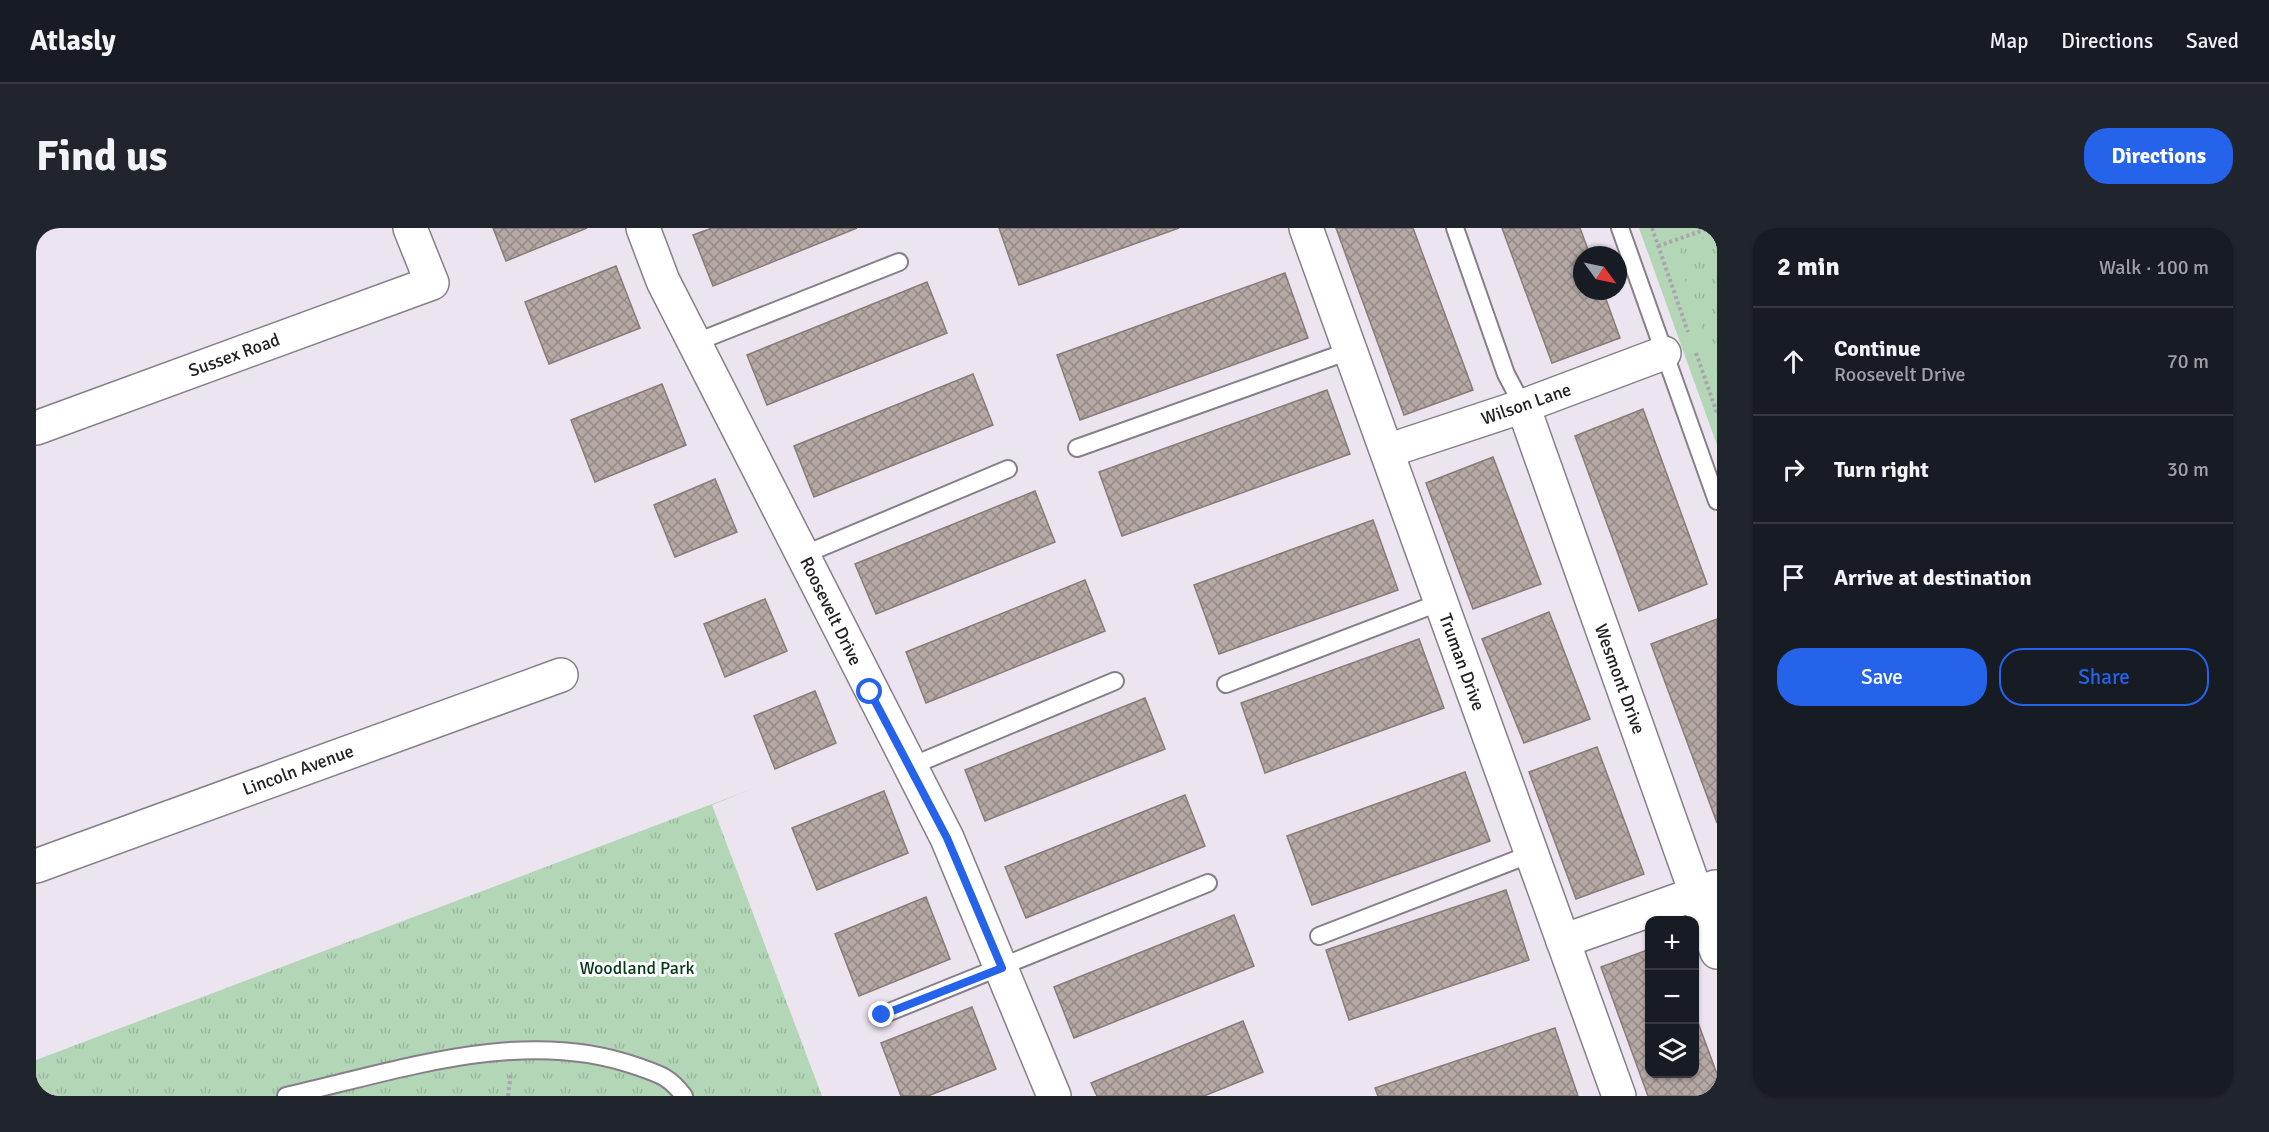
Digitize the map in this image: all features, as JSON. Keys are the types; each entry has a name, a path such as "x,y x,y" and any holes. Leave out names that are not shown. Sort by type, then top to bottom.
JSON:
{"street":[{"name":"Sussex Road","path":"36,428 432,282 410,228"},
{"name":"Roosevelt Drive","path":"643,228 663,281 694,344 947,838 1054,1096"},
{"name":"Truman Drive","path":"1306,228 1352,350 1619,1096"},
{"name":"Wilson Lane","path":"1387,451 1523,406 1683,347"},
{"name":"Wesmont Drive","path":"1523,406 1707,890 1717,952"},
{"name":"Lincoln Avenue","path":"36,866 561,675"},
{"path":"1563,941 1707,890"}],"lane":[{"path":"1455,228 1506,375 1523,406"},
{"path":"1620,228 1683,347 1717,501"},
{"path":"694,344 899,262"},
{"path":"1077,448 1352,350"},
{"path":"803,555 1008,469"},
{"path":"1226,684 1441,602"},
{"path":"909,767 1115,681"},
{"path":"1318,936 1531,854"},
{"path":"882,1015 1208,883"},
{"path":"286,1096 466,1056 540,1050 606,1055 672,1079 684,1096"}],"path":[{"path":"1652,228 1683,347 1717,413"},
{"path":"1658,246 1710,228"}],"green space":[{"path":"1639,228 1717,228 1717,445"},
{"path":"1717,233 1717,371 1677,257 1683,245"},
{"name":"Woodland Park","path":"752,789 712,805 822,1096 36,1096 36,1060"}],"building":[{"path":"493,228 587,228 506,261"},
{"path":"712,228 857,228 713,286 693,235"},
{"path":"999,228 1179,228 1019,285"},
{"path":"1336,228 1413,228 1473,390 1404,415"},
{"path":"1502,228 1580,228 1587,246 1573,246 1573,300 1606,300 1620,338 1552,363"},
{"path":"616,266 640,328 549,364 525,302"},
{"path":"1285,273 1308,338 1080,420 1057,355"},
{"path":"927,282 947,333 767,405 747,355"},
{"path":"973,374 993,425 814,497 794,446"},
{"path":"662,384 686,445 595,482 571,420"},
{"path":"1327,390 1350,454 1122,536 1099,472"},
{"path":"1643,409 1707,584 1639,611 1575,436"},
{"path":"1493,457 1541,584 1473,609 1426,483"},
{"path":"715,479 737,532 675,557 654,505"},
{"path":"1035,491 1055,542 876,614 855,564"},
{"path":"1373,520 1398,590 1219,654 1194,585"},
{"path":"1085,580 1105,631 926,703 906,652"},
{"path":"765,599 787,651 725,677 704,624"},
{"path":"1549,612 1590,719 1524,743 1482,639"},
{"path":"1717,619 1717,823 1651,644"},
{"path":"1419,639 1444,708 1265,773 1241,703"},
{"path":"815,691 836,743 775,769 754,716"},
{"path":"1145,698 1165,749 985,821 965,770"},
{"path":"1597,747 1644,874 1576,899 1529,772"},
{"path":"1465,772 1490,841 1312,905 1287,836"},
{"path":"884,791 908,853 817,890 792,828"},
{"path":"1185,795 1205,846 1026,918 1005,867"},
{"path":"1506,890 1529,960 1349,1020 1326,950"},
{"path":"926,897 950,959 859,996 835,934"},
{"path":"1234,915 1254,966 1074,1038 1054,987"},
{"path":"1645,951 1645,1078 1699,1078 1699,1025 1717,1074 1717,1096 1648,1096 1601,967"},
{"path":"972,1007 996,1069 928,1096 901,1096 881,1043"},
{"path":"1243,1021 1263,1072 1204,1096 1097,1096 1091,1083"},
{"path":"1555,1028 1578,1096 1378,1096 1375,1088"}],"route":[{"path":"870,692 947,838 1002,968 882,1015"}]}
